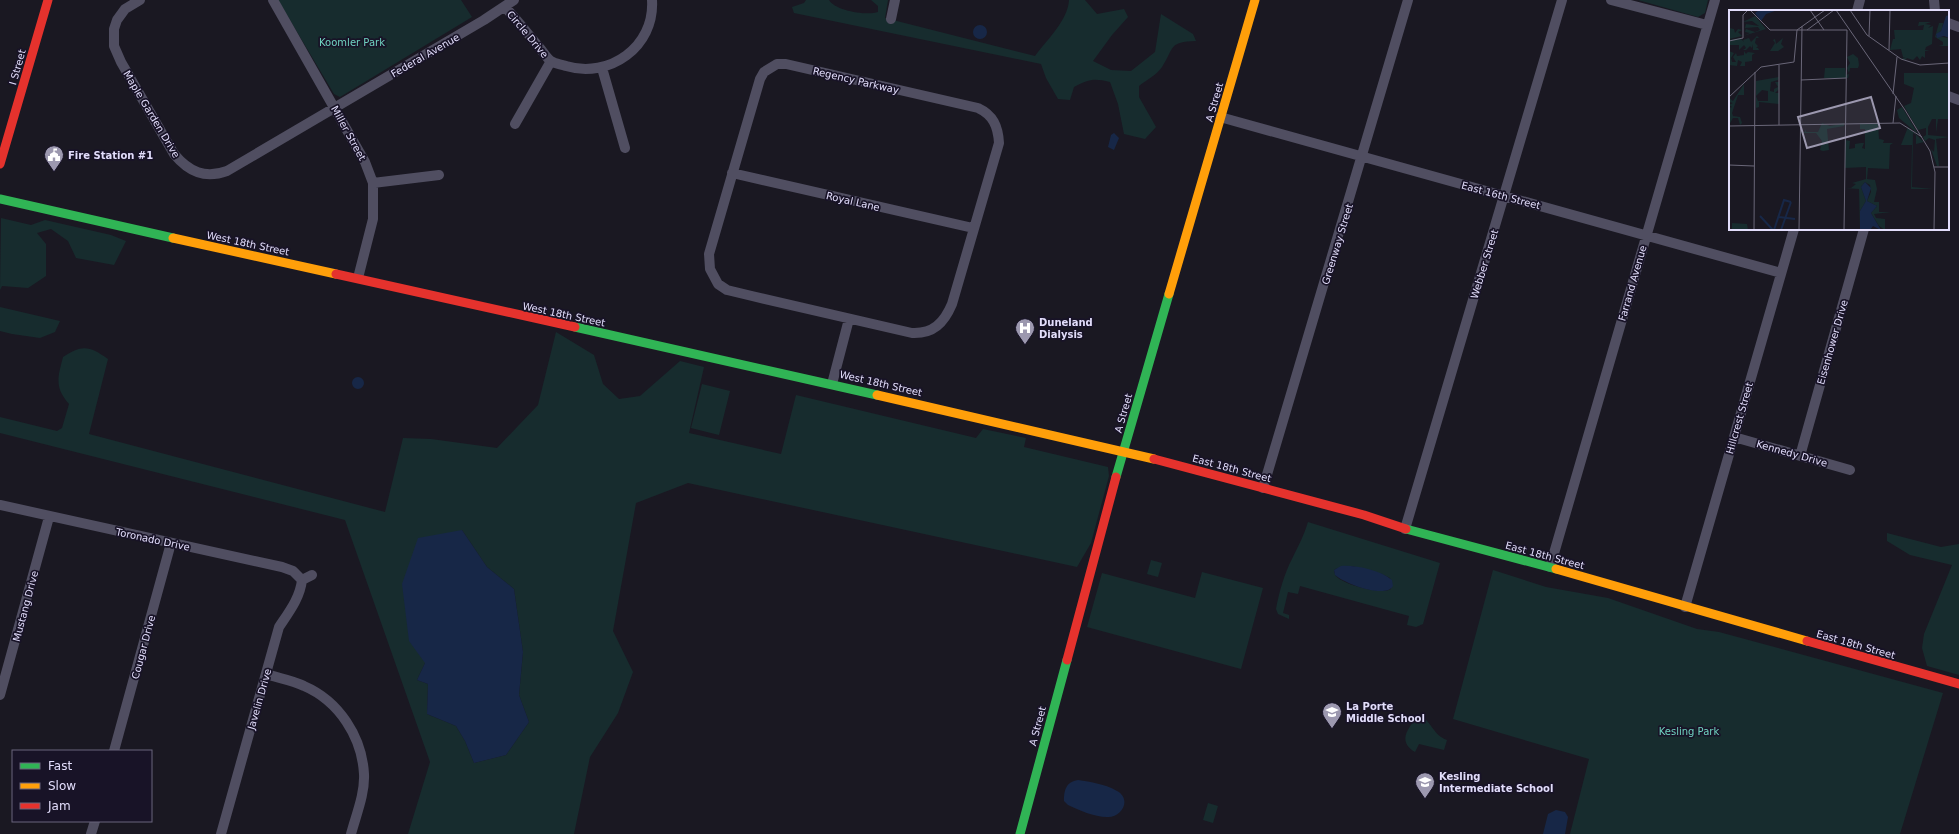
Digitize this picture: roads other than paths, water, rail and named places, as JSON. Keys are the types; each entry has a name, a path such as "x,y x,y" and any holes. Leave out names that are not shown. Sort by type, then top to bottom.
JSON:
{"street":[{"name":"I Street","path":"0,164 48,0"},
{"name":"Maple Garden Drive","path":"140,0 125,9 117,20 114,29 114,46 121,62 174,154 182,164 194,171 216,175 227,171 334,108"},
{"name":"Miller Street","path":"273,0 365,162 373,183 373,219 358,278"},
{"name":"Federal Avenue","path":"334,108 506,7 514,0"},
{"name":"Circle Drive","path":"506,7 551,61 577,69 602,68 624,57 642,42 649,26 653,9 652,0"},
{"path":"891,19 895,0"},
{"name":"A Street","path":"1020,834 1123,451 1255,0"},
{"name":"Greenway Street","path":"1263,488 1363,157 1408,0"},
{"name":"Webber Street","path":"1405,528 1562,0"},
{"path":"1611,0 1707,25"},
{"name":"Farrand Avenue","path":"1550,567 1715,0"},
{"path":"1857,10 1860,0"},
{"path":"1934,0 1935,10"},
{"path":"1949,23 1959,27"},
{"path":"515,124 551,61"},
{"name":"Regency Parkway","path":"776,64 786,64 971,106 985,111 992,117 997,125 999,143 973,228 952,304 944,320 934,330 921,333 912,333 727,290 718,284 710,269 709,254 760,79 764,72 776,64"},
{"path":"602,68 625,148"},
{"path":"1949,96 1959,100"},
{"name":"East 16th Street","path":"1220,118 1780,273"},
{"name":"Royal Lane","path":"732,173 973,228"},
{"path":"373,183 438,175"},
{"name":"West 18th Street","path":"0,199 832,384 1123,451"},
{"name":"Hillcrest Street","path":"1685,607 1780,273 1794,230"},
{"name":"Eisenhower Drive","path":"1800,456 1864,230"},
{"path":"832,384 849,319"},
{"name":"Kennedy Drive","path":"1734,437 1850,470"},
{"name":"East 18th Street","path":"1123,451 1364,515 1405,528 1550,567 1685,607 1959,684"},
{"name":"Toronado Drive","path":"0,505 282,567 293,571 302,580"},
{"name":"Mustang Drive","path":"0,695 49,517"},
{"name":"Cougar Drive","path":"114,750 171,543"},
{"path":"302,580 312,575"},
{"name":"Javelin Drive","path":"221,834 279,627 296,602 301,589 302,580"},
{"path":"266,674 305,686 328,701 347,720 360,745 364,775 362,792 351,834"},
{"path":"91,834 95,822"}],"water":[{"path":"980,25 985,27 987,32 985,37 980,39 975,37 973,32 975,27"},
{"path":"1114,133 1119,138 1114,150 1108,147 1111,135"},
{"path":"358,377 362,379 364,383 362,387 358,389 354,387 352,383 354,379"},
{"path":"462,530 487,567 514,589 523,652 519,695 529,722 506,755 474,763 465,741 456,726 427,714 428,684 417,680 425,663 409,641 402,584 418,538"},
{"path":"1341,566 1361,567 1381,573 1392,580 1393,586 1389,590 1374,591 1356,586 1340,579 1335,575 1334,570"},
{"path":"1078,780 1103,785 1117,791 1124,799 1121,811 1112,816 1102,817 1087,813 1068,805 1064,801 1066,787"},
{"path":"1556,810 1565,812 1568,817 1565,834 1543,834 1548,814"}],"place":[{"name":"Fire Station #1","path":"54,172"},
{"name":"Duneland Dialysis","path":"1025,345"},
{"name":"La Porte Middle School","path":"1332,729"},
{"name":"Kesling Intermediate School","path":"1425,799"}],"park label":[{"name":"Koomler Park","path":"352,42"},
{"name":"Kesling Park","path":"1689,731"}]}
